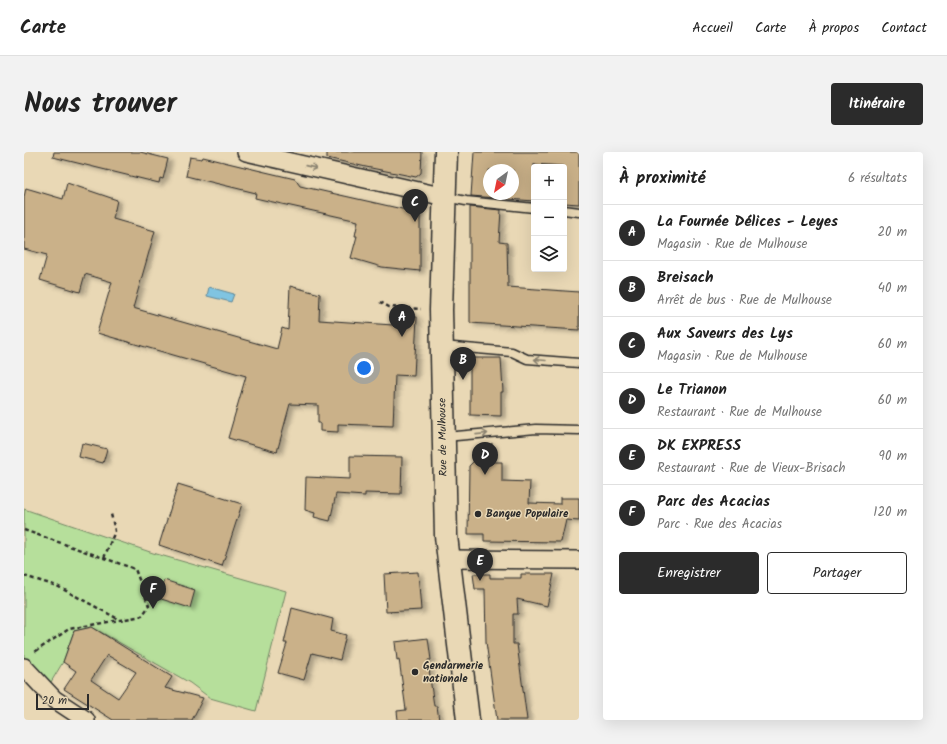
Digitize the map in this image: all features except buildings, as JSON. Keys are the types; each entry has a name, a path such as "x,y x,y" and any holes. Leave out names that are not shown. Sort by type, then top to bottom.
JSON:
{"main road":[{"name":"Rue de Mulhouse","path":"446,152 442,310 443,437 448,559 468,720"}],"street":[{"path":"246,152 445,197"},
{"path":"448,559 579,560"},
{"path":"27,661 54,699 86,720"}],"lane":[{"path":"445,197 466,201 531,208"},
{"path":"567,210 579,212"},
{"path":"442,346 512,352 527,359 579,363"},
{"path":"443,437 536,428 579,430"}],"path":[{"path":"380,302 388,306 442,310"},
{"path":"104,558 115,531 111,514"},
{"path":"24,530 135,569 150,606 142,616 69,629 27,661"},
{"path":"24,576 57,586 121,620"}],"green space":[{"path":"24,509 153,553 286,591 256,711 210,698 190,683 92,627 74,631 63,662 51,682 24,658"}],"water":[{"path":"209,287 234,294 231,302 207,296"}],"place":[{"name":"Aux Saveurs des Lys","path":"415,222"},
{"name":"La Fournée Délices - Leyes","path":"402,337"},
{"name":"Breisach","path":"463,380"},
{"name":"Le Trianon","path":"485,475"},
{"name":"Banque Populaire","path":"478,514"},
{"name":"DK EXPRESS","path":"480,581"},
{"name":"Parc des Acacias","path":"153,609"},
{"name":"Gendarmerie nationale","path":"415,672"}]}
